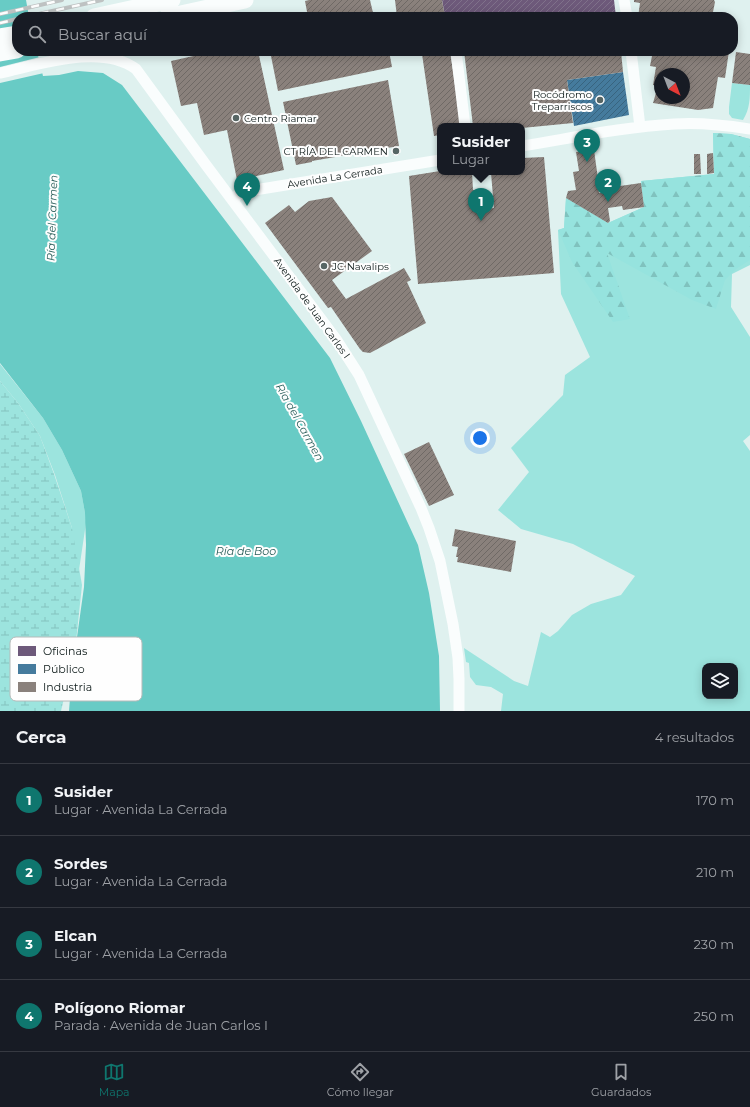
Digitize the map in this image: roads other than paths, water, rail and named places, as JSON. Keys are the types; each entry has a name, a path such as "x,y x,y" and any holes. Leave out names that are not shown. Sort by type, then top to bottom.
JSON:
{"highway":[{"path":"117,12 172,0"},
{"path":"190,12 245,0"},
{"path":"0,37 12,35"},
{"path":"0,53 12,51"}],"street":[{"path":"624,0 626,12"},
{"name":"Avenida de Juan Carlos I","path":"0,73 81,56 97,56 130,64 136,69 343,349 359,376 421,508 440,561 453,624 459,667 459,711"},
{"path":"457,56 465,123"},
{"path":"632,56 640,127"},
{"path":"525,146 640,127 675,124 723,125 750,129"},
{"name":"Avenida La Cerrada","path":"232,200 239,194 249,191 437,160"}],"water":[{"name":"Ría de Boo","path":"0,0 26,0 28,12 12,12 12,56 38,56 43,76 59,75 78,71 103,73 122,85 330,358 361,421 418,545 429,593 439,656 440,711 69,711 70,701 142,701 142,637 77,637 84,587 86,545 85,513 81,491 62,450 43,418 0,363"}],"railway":[{"path":"0,14 62,0"},
{"path":"48,12 102,0"},
{"path":"0,23 12,20"}],"place":[{"name":"Rocódromo Treparriscos","path":"600,100"},
{"name":"Centro Riamar","path":"236,118"},
{"name":"CT RÍA DEL CARMEN","path":"396,151"},
{"name":"Elcan","path":"587,162"},
{"name":"Sordes","path":"608,202"},
{"name":"Polígono Riomar","path":"247,206"},
{"name":"Susider","path":"481,221"},
{"name":"JC Navalips","path":"324,266"}],"water label":[{"name":"Ría del Carmen","path":"52,218"},
{"name":"Ría del Carmen","path":"300,422"}]}
